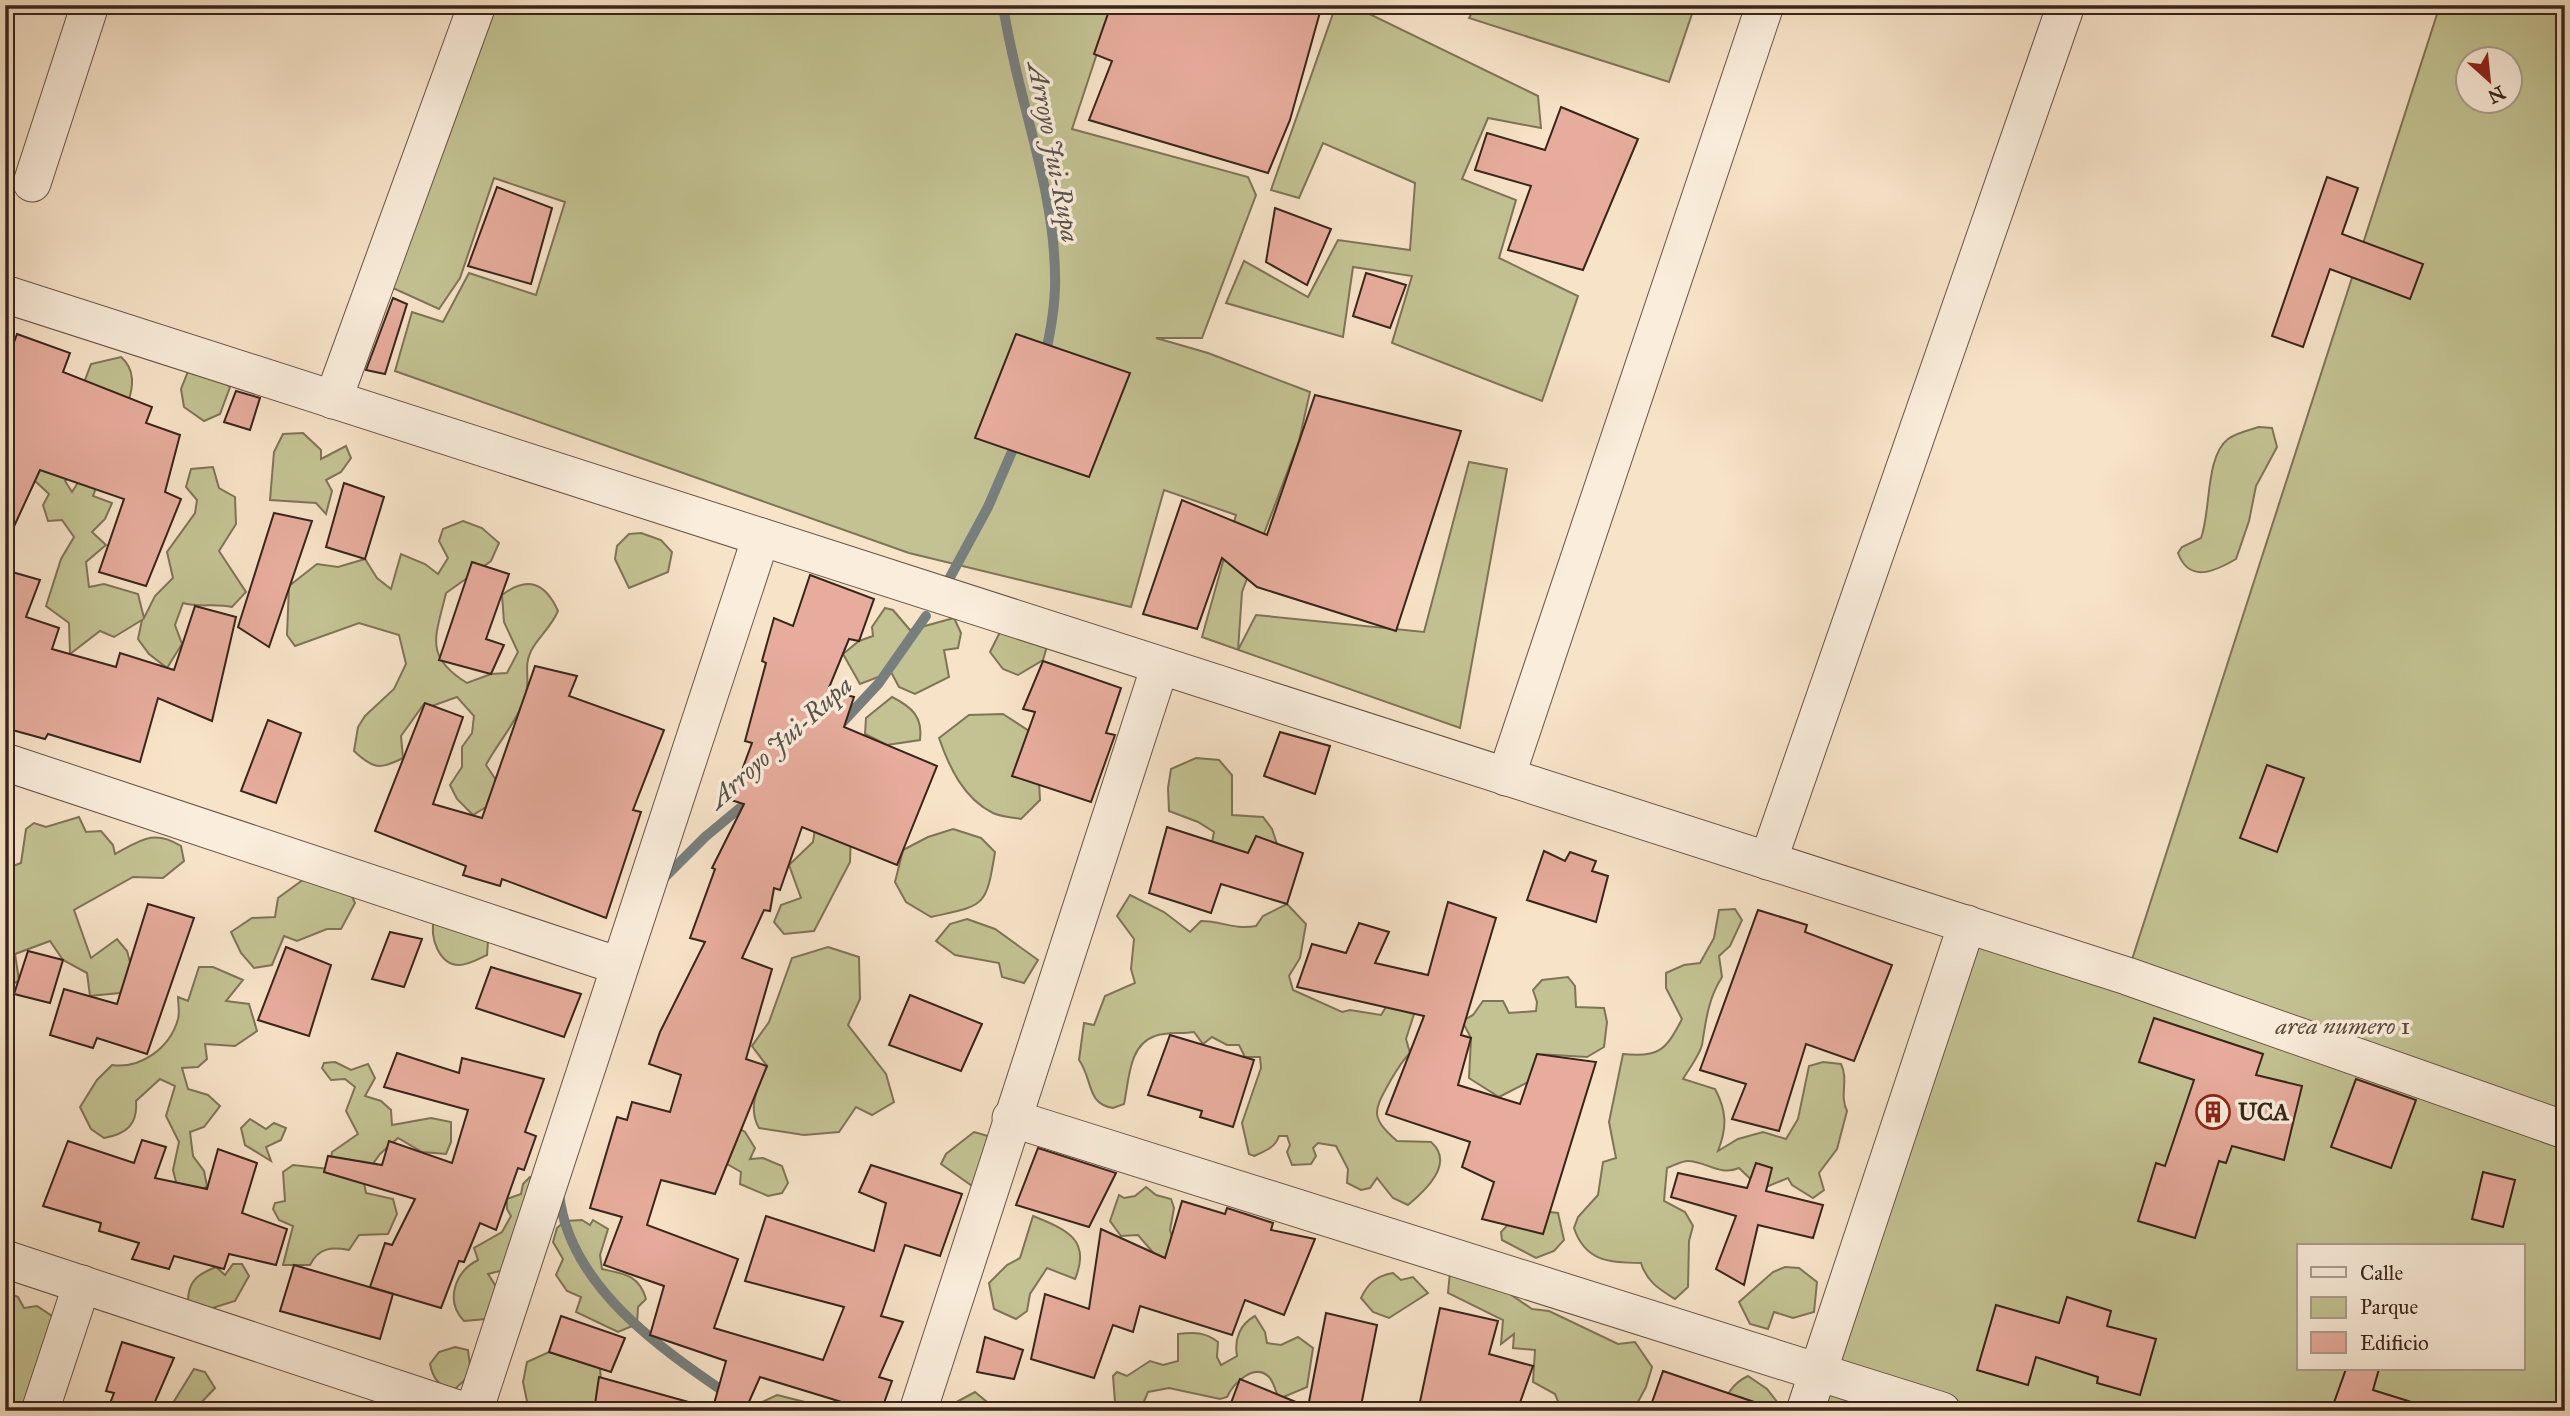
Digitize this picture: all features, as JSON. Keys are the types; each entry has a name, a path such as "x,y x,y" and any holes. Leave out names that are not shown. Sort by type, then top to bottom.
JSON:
{"street":[{"path":"32,183 90,5"},
{"path":"332,400 477,5"},
{"path":"1506,777 1765,5"},
{"path":"1768,861 2066,5"},
{"path":"5,294 2127,976 2565,1130"},
{"path":"474,1411 761,537"},
{"path":"918,1411 1160,666"},
{"path":"5,762 619,966"},
{"path":"1805,1411 1967,924"},
{"path":"1011,1118 1942,1411"},
{"path":"5,1259 464,1411"},
{"path":"40,1411 82,1284"}],"green space":[{"path":"493,5 1113,5 1072,129 1248,177 1256,195 1202,338 1156,338 1208,353 1310,392 1299,441 1242,592 1238,650 1202,637 1236,515 1164,490 1131,607 909,553 395,371 412,312 443,322 469,273 536,295 565,202 494,178 460,278 439,309 384,284"},
{"path":"1336,5 1351,5 1538,96 1541,128 1488,118 1462,179 1516,200 1499,258 1578,296 1542,401 1392,343 1412,276 1353,267 1343,337 1226,303 1244,261 1308,297 1338,240 1410,250 1415,183 1323,143 1299,198 1271,190"},
{"path":"1477,5 1695,5 1669,82 1469,18"},
{"name":"area numero 1","path":"2440,5 2565,5 2565,1411 1804,1411 1967,924 2127,975"},
{"path":"121,357 131,373 132,385 128,403 95,397 85,380 91,364"},
{"path":"189,369 215,374 230,387 220,414 204,421 184,407 181,389"},
{"path":"5,403 81,466 65,481 72,492 86,470 99,480 93,496 112,503 105,519 92,532 106,545 86,562 89,587 104,584 138,594 144,618 155,596 173,578 167,552 195,513 197,500 186,487 191,469 213,467 219,488 235,497 236,524 219,551 246,592 232,607 183,603 175,625 182,644 167,668 149,654 138,639 142,620 114,637 100,631 70,654 69,623 46,606 61,559 74,537 62,520 48,521 43,505 49,494 35,481 12,473"},
{"path":"2259,427 2272,428 2277,447 2256,486 2249,521 2236,559 2211,571 2195,572 2183,562 2178,553 2182,547 2201,538 2215,458 2228,439"},
{"path":"303,433 321,450 321,459 346,446 351,458 341,472 326,480 332,491 326,514 316,503 270,500 274,452 283,434"},
{"path":"1469,462 1507,469 1460,728 1238,650 1256,615 1424,632"},
{"path":"463,521 482,528 499,543 491,561 446,593 436,644 438,654 453,673 467,683 491,674 507,673 518,652 504,622 502,595 511,589 527,584 541,588 558,611 531,651 524,699 515,719 486,765 506,795 473,815 457,799 450,785 462,767 462,747 472,733 474,716 457,697 432,706 424,704 401,736 403,758 388,765 377,766 354,751 358,727 365,716 394,689 406,664 399,635 359,623 295,646 287,635 289,586 317,564 338,567 365,559 377,578 391,589 401,554 425,564 438,574 448,558 439,541 443,529"},
{"path":"641,533 661,540 672,552 668,572 629,588 615,559 617,546 629,534"},
{"path":"885,608 893,610 910,630 954,618 961,633 958,648 944,650 949,677 915,694 899,687 891,672 860,684 843,654 859,641 873,636 872,627"},
{"path":"1000,632 1048,643 1043,660 1018,675 1003,669 990,652"},
{"path":"892,697 915,714 920,725 920,740 887,745 865,734 866,718"},
{"path":"1003,714 1029,731 1038,761 1040,800 1021,819 996,814 974,799 953,771 939,738 969,715"},
{"path":"1196,758 1219,760 1232,775 1232,815 1263,817 1272,829 1277,844 1269,864 1212,842 1214,832 1198,822 1169,811 1171,769"},
{"path":"819,802 851,830 850,862 814,931 784,934 774,922 781,905 801,898 789,865 813,842"},
{"path":"79,817 86,832 101,831 113,845 115,854 140,841 155,837 181,846 184,861 163,878 133,877 74,910 91,958 117,939 127,951 133,973 120,993 90,996 87,973 63,960 50,941 15,954 19,980 5,990 5,869 21,863 26,829 34,823 46,827"},
{"path":"953,829 981,838 995,852 989,884 980,901 973,906 931,917 906,902 895,882 903,850 928,837"},
{"path":"311,874 349,890 355,903 341,929 327,929 297,941 284,936 272,965 254,968 241,953 231,932 252,918 275,917 278,898"},
{"path":"1130,895 1164,912 1190,932 1201,921 1241,927 1256,926 1263,916 1287,904 1306,924 1300,958 1289,976 1293,990 1342,1012 1350,1010 1381,1015 1407,974 1421,973 1410,1002 1414,1014 1406,1039 1410,1053 1383,1094 1377,1114 1383,1126 1397,1141 1431,1142 1438,1150 1439,1167 1423,1192 1408,1205 1393,1198 1377,1178 1370,1188 1361,1190 1347,1183 1348,1169 1336,1146 1318,1143 1313,1148 1316,1156 1311,1164 1292,1165 1287,1152 1290,1145 1287,1136 1279,1136 1272,1146 1254,1156 1249,1154 1242,1123 1261,1068 1260,1057 1245,1057 1239,1045 1227,1045 1212,1037 1203,1044 1194,1032 1159,1035 1146,1041 1139,1047 1131,1065 1124,1104 1113,1108 1098,1101 1079,1060 1084,1023 1094,1025 1105,996 1135,983 1131,969 1134,939 1117,916"},
{"path":"1735,909 1742,920 1730,946 1719,956 1722,977 1706,1018 1701,1049 1683,1079 1715,1089 1719,1097 1724,1120 1718,1151 1738,1139 1763,1132 1786,1139 1798,1119 1809,1066 1823,1062 1841,1064 1847,1111 1837,1149 1819,1173 1824,1190 1813,1198 1792,1185 1788,1178 1761,1189 1739,1168 1720,1170 1687,1161 1667,1168 1664,1201 1685,1212 1693,1226 1689,1241 1688,1287 1675,1299 1650,1280 1641,1263 1609,1261 1592,1254 1579,1239 1574,1228 1578,1217 1598,1195 1603,1162 1616,1158 1609,1122 1623,1054 1645,1055 1666,1045 1682,1019 1666,988 1666,973 1684,965 1700,963 1714,938 1719,910"},
{"path":"967,919 995,929 1038,960 1024,983 1002,977 999,963 955,955 936,941 950,924"},
{"path":"434,920 488,941 487,955 462,965 452,964 441,955 434,941"},
{"path":"828,947 859,957 860,999 848,1025 886,1074 894,1102 872,1115 856,1107 839,1132 804,1135 759,1128 754,1105 757,1089 767,1066 752,1046 769,1022 792,958"},
{"path":"199,967 213,967 243,980 226,1001 249,1004 257,1031 235,1046 205,1044 207,1059 198,1067 182,1068 188,1089 208,1095 220,1106 204,1127 190,1132 193,1156 204,1171 207,1186 196,1194 178,1190 173,1170 179,1142 166,1116 175,1086 160,1079 136,1101 135,1116 129,1127 119,1134 104,1138 91,1129 80,1107 97,1080 112,1065 133,1064 144,1060 168,1039 179,1017 178,997 188,1001"},
{"path":"1568,977 1575,986 1576,1007 1604,1008 1607,1022 1604,1047 1587,1057 1537,1054 1528,1082 1499,1097 1469,1078 1471,1038 1462,1021 1473,1015 1483,1001 1503,1001 1509,1013 1536,1011 1537,1002 1533,990 1542,980"},
{"path":"335,1062 351,1070 368,1064 375,1078 365,1096 381,1101 391,1110 392,1125 431,1118 451,1122 451,1142 446,1154 422,1152 398,1138 380,1154 363,1178 366,1193 393,1199 397,1214 388,1234 359,1235 349,1250 326,1250 310,1265 283,1265 293,1226 279,1220 273,1209 275,1203 285,1201 283,1172 293,1165 329,1169 332,1152 358,1134 346,1111 355,1087 345,1079 331,1080 322,1068 324,1063"},
{"path":"250,1119 266,1129 274,1123 286,1128 281,1140 266,1147 271,1161 245,1145 241,1128"},
{"path":"730,1123 745,1132 755,1148 750,1159 763,1158 782,1166 788,1183 782,1193 768,1196 740,1184 741,1172 727,1164"},
{"path":"974,1132 988,1136 996,1152 975,1188 941,1164 946,1154"},
{"path":"530,1177 541,1181 504,1270 488,1274 497,1288 486,1319 464,1321 455,1304 455,1287 464,1271 478,1260 474,1248 502,1232 511,1216 507,1209 507,1199 521,1194 523,1184"},
{"path":"1146,1187 1156,1195 1171,1199 1174,1208 1170,1230 1176,1249 1163,1264 1138,1235 1121,1236 1110,1221 1119,1195 1124,1198 1135,1196"},
{"path":"1533,1210 1558,1213 1564,1240 1554,1251 1536,1258 1502,1240 1501,1232 1515,1217"},
{"path":"1033,1216 1072,1237 1078,1245 1079,1265 1075,1279 1047,1268 1030,1294 1027,1311 1016,1319 994,1309 989,1283 1007,1265 1020,1258"},
{"path":"582,1220 590,1225 593,1220 608,1229 600,1255 602,1269 630,1277 643,1291 646,1299 638,1307 637,1324 618,1332 576,1312 581,1297 567,1291 556,1275 563,1259 553,1242 557,1228 565,1221"},
{"path":"233,1264 242,1264 249,1276 235,1301 203,1311 188,1301 192,1283 199,1276 216,1267 225,1275"},
{"path":"1785,1267 1799,1268 1817,1282 1814,1312 1793,1318 1774,1312 1768,1329 1750,1324 1739,1302 1773,1272"},
{"path":"1450,1272 1482,1275 1532,1309 1549,1311 1618,1344 1635,1342 1652,1367 1646,1387 1633,1411 1562,1411 1555,1394 1533,1382 1535,1350 1513,1348 1514,1334 1501,1344 1503,1320 1448,1293"},
{"path":"1393,1273 1401,1280 1413,1277 1428,1293 1389,1318 1373,1312 1361,1298 1373,1281"},
{"path":"5,1291 18,1297 24,1308 37,1306 52,1316 57,1326 46,1411 5,1411"},
{"path":"1255,1316 1265,1332 1267,1343 1281,1345 1298,1337 1313,1348 1307,1387 1279,1399 1271,1379 1257,1372 1245,1377 1234,1386 1227,1397 1220,1399 1169,1388 1148,1392 1140,1411 1111,1411 1115,1402 1113,1376 1117,1372 1127,1376 1150,1361 1163,1365 1178,1361 1178,1334 1184,1333 1204,1335 1218,1342 1217,1357 1221,1365 1237,1356 1239,1333 1245,1323"},
{"path":"455,1347 468,1350 471,1374 454,1390 438,1381 430,1364 439,1352"},
{"path":"549,1352 600,1368 603,1405 598,1411 529,1411 523,1382 527,1362"},
{"path":"194,1369 205,1372 215,1388 195,1409 178,1410 173,1403"},
{"path":"1748,1376 1767,1389 1781,1407 1780,1411 1723,1411 1731,1390"},
{"path":"975,1392 992,1406 1005,1411 940,1411"},
{"path":"777,1395 821,1406 837,1401 848,1411 755,1411 760,1403"}],"building":[{"path":"1111,5 1322,5 1290,120 1268,173 1089,120 1112,61 1094,54"},
{"path":"1561,107 1638,139 1583,270 1508,250 1531,186 1475,170 1487,133 1545,150"},
{"path":"2327,177 2358,188 2342,234 2423,264 2410,299 2330,269 2303,347 2272,336"},
{"path":"497,187 552,208 531,284 468,266"},
{"path":"1275,208 1331,229 1307,285 1266,262"},
{"path":"1366,273 1406,285 1390,328 1353,316"},
{"path":"393,298 407,304 385,374 366,370"},
{"path":"17,334 70,353 63,372 152,407 146,423 180,435 165,492 181,499 146,586 99,572 124,499 40,470 5,546 5,367"},
{"path":"1016,334 1130,373 1089,477 975,438"},
{"path":"236,391 260,398 250,430 224,422"},
{"path":"1315,395 1461,431 1396,631 1257,587 1222,558 1197,629 1143,614 1182,500 1267,535"},
{"path":"344,483 384,497 365,559 326,547"},
{"path":"274,513 312,521 269,647 238,627"},
{"path":"472,562 509,574 486,639 504,645 491,674 439,660"},
{"path":"5,570 40,580 26,617 59,628 52,649 116,667 120,653 174,670 195,606 236,617 212,721 158,698 140,762 48,734 45,739 5,728"},
{"path":"810,575 874,599 859,641 849,639 828,690 854,697 844,727 937,766 897,865 802,827 780,890 774,888 770,911 764,910 742,958 772,969 746,1059 767,1066 715,1194 661,1180 647,1225 738,1259 714,1328 823,1360 844,1307 745,1281 766,1216 874,1251 886,1203 859,1192 871,1165 962,1194 940,1256 905,1245 881,1316 903,1322 879,1377 892,1381 881,1411 871,1411 760,1377 745,1411 733,1411 714,1404 726,1361 650,1335 664,1286 604,1265 622,1217 590,1208 617,1117 627,1120 632,1102 670,1112 681,1075 649,1064 660,1032 705,942 690,938 715,869 712,868 744,804 731,800 752,743 745,741 766,663 762,661 774,618 793,626"},
{"path":"1043,661 1121,688 1106,733 1115,735 1091,802 1012,776 1035,712 1023,709"},
{"path":"535,666 577,676 569,696 664,730 633,810 641,812 606,918 502,879 500,886 463,875 466,866 375,831 425,703 463,717 433,804 482,818"},
{"path":"268,720 301,733 276,803 241,791"},
{"path":"1280,732 1330,746 1315,794 1264,776"},
{"path":"2267,765 2304,778 2277,852 2240,838"},
{"path":"1167,827 1248,853 1256,836 1303,853 1287,904 1221,884 1211,913 1149,893"},
{"path":"1544,851 1565,861 1570,852 1596,861 1592,871 1608,876 1596,922 1527,900"},
{"path":"1448,902 1496,918 1461,1035 1471,1038 1458,1085 1520,1104 1537,1054 1596,1062 1543,1234 1482,1219 1494,1182 1462,1167 1470,1142 1386,1114 1424,1016 1297,987 1312,944 1346,953 1359,923 1389,932 1375,963 1428,975"},
{"path":"148,904 194,918 147,1054 97,1038 93,1048 50,1035 64,989 117,1004"},
{"path":"1758,910 1807,925 1805,932 1892,965 1854,1061 1806,1044 1779,1131 1732,1119 1746,1084 1700,1070"},
{"path":"390,932 422,939 404,987 372,979"},
{"path":"286,947 331,965 309,1036 258,1020"},
{"path":"28,951 63,960 50,1003 14,994"},
{"path":"491,967 581,994 564,1037 476,1008"},
{"path":"910,995 982,1024 961,1071 889,1045"},
{"path":"2154,1018 2263,1054 2256,1075 2302,1086 2284,1160 2232,1146 2226,1163 2219,1161 2195,1238 2138,1221 2156,1163 2165,1166 2194,1080 2139,1062"},
{"path":"1170,1035 1254,1060 1233,1127 1200,1117 1202,1111 1148,1095"},
{"path":"397,1053 459,1073 462,1058 544,1079 525,1132 536,1136 524,1170 518,1168 496,1230 480,1223 464,1262 459,1261 441,1308 370,1287 385,1243 392,1245 415,1199 324,1172 328,1156 382,1165 389,1141 452,1163 468,1110 384,1087"},
{"name":"UCA","path":"2356,1079 2416,1100 2391,1168 2331,1147"},
{"path":"142,1140 166,1147 155,1178 207,1189 218,1149 257,1163 242,1213 287,1229 276,1265 229,1254 224,1269 174,1256 169,1269 132,1259 139,1243 99,1231 101,1223 43,1206 68,1141 134,1163"},
{"path":"1038,1148 1116,1173 1089,1227 1016,1205"},
{"path":"1756,1163 1772,1168 1766,1191 1823,1205 1813,1238 1758,1225 1744,1285 1716,1269 1736,1216 1671,1197 1678,1173 1747,1188"},
{"path":"2483,1172 2515,1180 2503,1227 2472,1219"},
{"path":"1182,1201 1225,1214 1227,1208 1273,1223 1271,1230 1315,1239 1284,1315 1245,1300 1232,1335 1140,1306 1133,1332 1113,1325 1094,1378 1031,1359 1045,1294 1089,1309 1101,1229 1165,1258"},
{"path":"294,1265 393,1294 380,1339 280,1311"},
{"path":"2067,1297 2111,1311 2107,1326 2156,1339 2140,1395 2097,1383 2098,1377 2036,1357 2028,1385 1977,1370 1996,1305 2059,1323"},
{"path":"1440,1308 1498,1321 1489,1354 1533,1366 1517,1411 1418,1411"},
{"path":"1326,1313 1377,1325 1360,1411 1228,1411 1240,1379 1308,1407"},
{"path":"561,1316 625,1338 611,1372 549,1352"},
{"path":"985,1337 1023,1350 1014,1379 977,1372"},
{"path":"122,1342 174,1358 151,1411 107,1411 114,1393 106,1391"},
{"path":"2346,1370 2379,1370 2373,1390 2421,1405 2420,1411 2331,1411"},
{"path":"1663,1371 1766,1406 1765,1411 1649,1411"},
{"path":"599,1377 692,1403 690,1411 594,1411"}],"waterway":[{"name":"Arroyo Jui-Rupa","path":"1003,5 1016,72 1042,173 1053,241 1055,295 1045,356"},
{"name":"Arroyo Jui-Rupa","path":"948,581 988,507 1017,440"},
{"name":"Arroyo Jui-Rupa","path":"839,726 879,683 926,616"},
{"name":"Arroyo Jui-Rupa","path":"662,880 705,837 752,798"},
{"name":"Arroyo Jui-Rupa","path":"559,1193 567,1229 583,1262 605,1293 661,1346 752,1411"}],"place":[{"name":"UCA","path":"2213,1112"}]}
